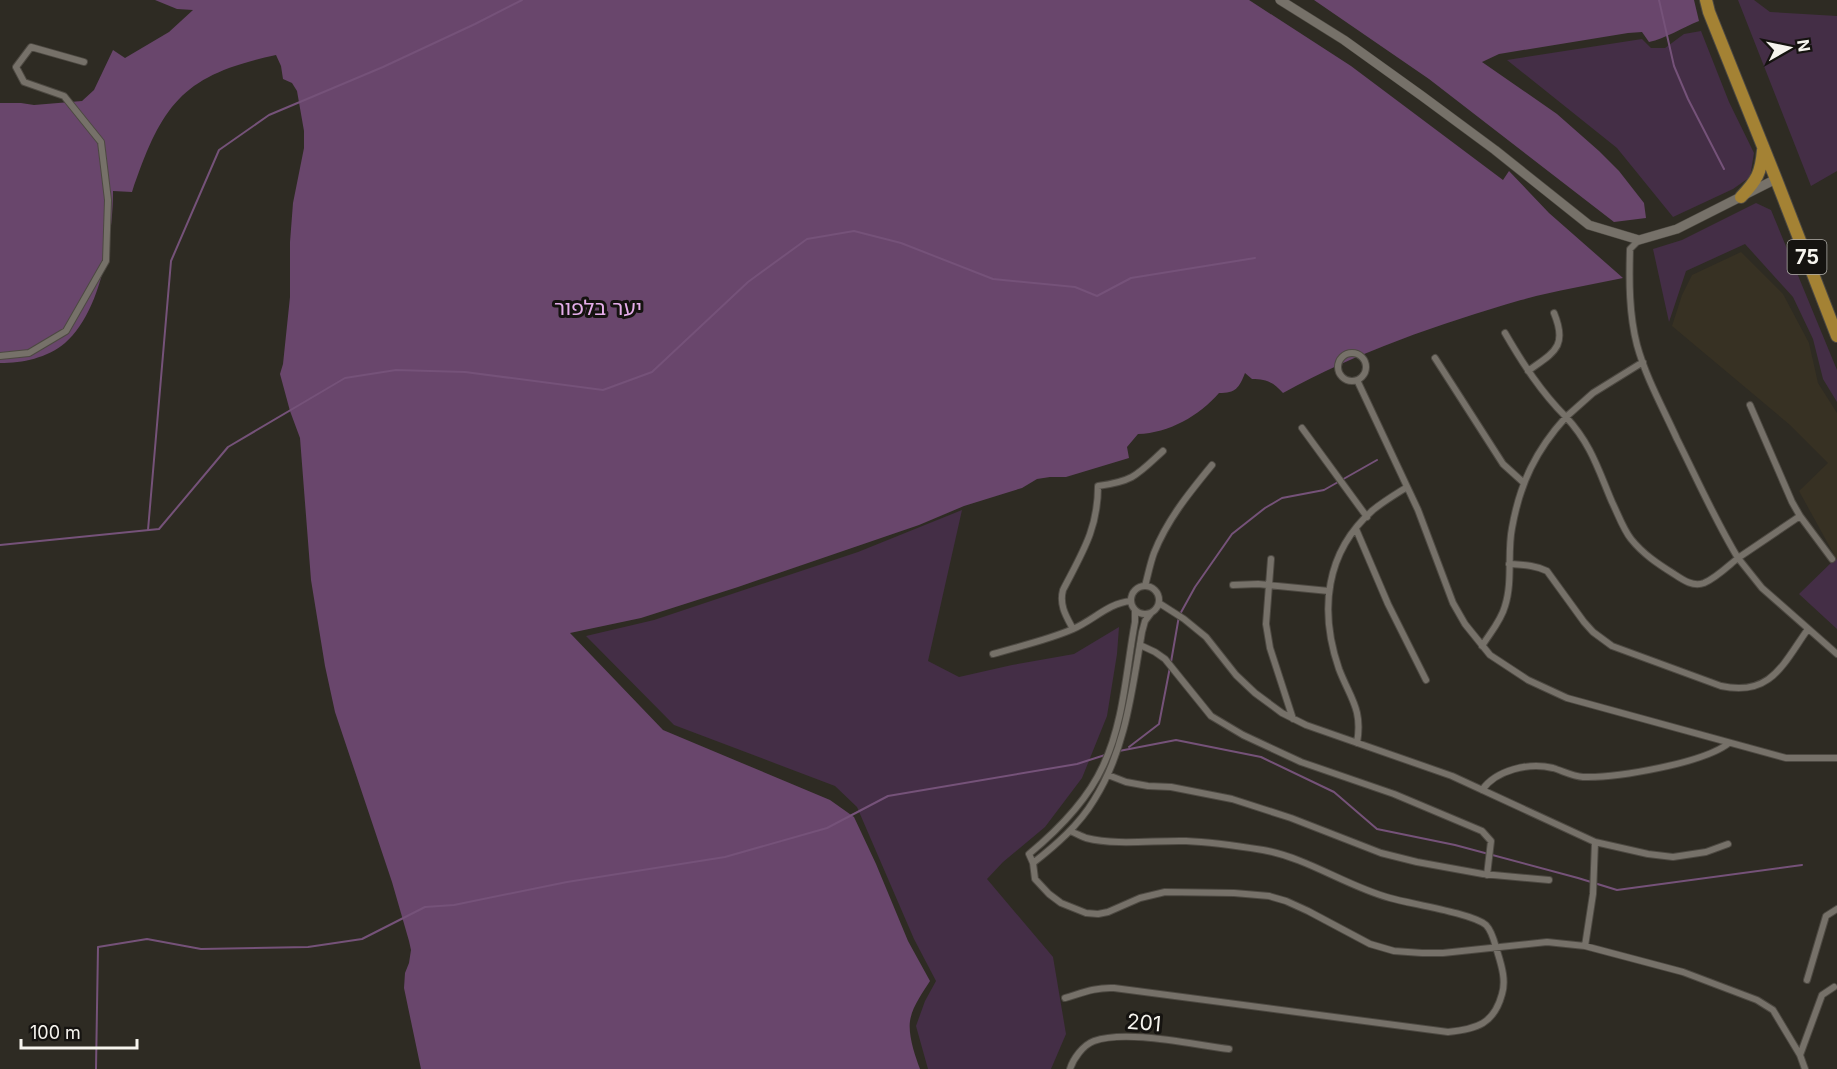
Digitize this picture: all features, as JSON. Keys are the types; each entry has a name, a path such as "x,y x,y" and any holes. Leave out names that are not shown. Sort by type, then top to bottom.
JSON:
{"highway":[{"name":"75","path":"1706,0 1837,336"},
{"path":"1741,197 1756,181 1760,171 1763,146"}],"main road":[{"path":"1280,0 1344,40 1422,96 1589,225 1639,240 1677,229 1776,179"}],"street":[{"path":"0,356 29,353 66,331 106,261 108,200 101,142 64,96 24,82 16,67 31,46 84,62"},
{"path":"1639,240 1630,249 1629,293 1638,346 1656,394 1724,536 1738,558 1762,588 1837,654"},
{"path":"1528,371 1549,356 1560,340 1560,327 1554,313"},
{"path":"1504,333 1543,393 1580,433 1588,445 1618,517 1630,538 1643,552 1666,570 1692,584 1703,583 1800,516"},
{"path":"1347,353 1359,355 1365,362 1365,371 1357,380 1349,381 1338,372 1338,363 1347,353"},
{"path":"1435,358 1503,464 1524,483"},
{"path":"1482,646 1500,619 1505,606 1509,584 1512,528 1524,483 1537,454 1566,417 1593,393 1643,362"},
{"path":"1357,380 1431,541 1453,603 1465,624 1490,655 1528,680 1567,698 1795,759 1837,758"},
{"path":"1750,405 1800,516 1832,559"},
{"path":"1302,428 1366,517"},
{"path":"1073,629 1063,609 1061,598 1094,526 1098,505 1098,486 1129,480 1138,475 1163,452"},
{"path":"1145,586 1153,554 1170,520 1212,465"},
{"path":"1357,743 1359,721 1357,710 1340,670 1327,621 1332,572 1342,549 1366,517 1386,500 1407,487"},
{"path":"1356,529 1388,604 1426,680"},
{"path":"1271,559 1266,624 1270,648 1293,719"},
{"path":"1509,564 1539,567 1547,571 1584,622 1612,646 1700,679 1734,689 1752,688 1770,679 1808,628"},
{"path":"1233,585 1329,591"},
{"path":"1033,863 1058,843 1094,802 1112,766 1124,730 1145,621 1159,603 1157,591 1153,588 1145,586 1136,589 1132,596 1135,622 1115,730 1103,766 1083,799 1029,854 1035,879 1061,903 1086,913 1098,914 1140,898 1165,892 1234,893 1269,896 1286,901 1370,944 1394,951 1422,953 1547,942 1585,946 1683,972 1757,1000 1773,1010 1800,1055 1805,1069"},
{"path":"993,654 1055,636 1073,629 1114,604 1131,601"},
{"path":"1159,603 1184,618 1206,637 1236,675 1255,693 1293,719 1328,734 1452,776 1595,842 1673,857 1706,852 1728,844"},
{"path":"1135,609 1143,614 1151,613"},
{"path":"1140,645 1165,659 1211,716 1243,735 1300,762 1394,794 1482,831 1491,841 1487,875"},
{"path":"1482,790 1492,780 1511,771 1530,766 1553,768 1570,775 1583,777 1648,771 1712,753 1729,743"},
{"path":"1108,775 1126,782 1170,787 1232,799 1291,818 1382,853 1418,862 1487,875 1549,880"},
{"path":"1065,998 1101,987 1114,988 1448,1032 1482,1025 1494,1015 1504,990 1503,973 1492,936 1486,925 1471,918 1389,898 1348,883 1292,857 1264,850 1188,841 1113,841 1086,838 1070,831"},
{"path":"1585,946 1593,894 1595,842"},
{"path":"1807,980 1826,916 1837,909"},
{"path":"1800,1055 1822,995 1834,987"},
{"name":"201","path":"1070,1069 1082,1050 1091,1042 1107,1038 1131,1036 1229,1049"}],"shaded area":[{"path":"1738,0 1754,0 1770,12 1837,16 1837,171 1811,186"},
{"path":"1701,31 1729,102 1754,153 1750,177 1733,189 1673,217 1617,148 1507,60 1642,39 1651,48 1665,48 1684,34"},
{"path":"1756,203 1771,210 1837,370 1837,402 1823,379 1813,339 1793,297 1745,244 1686,271 1669,322 1653,249 1682,240"},
{"path":"1741,252 1783,294 1809,343 1818,383 1837,413 1837,560 1799,491 1828,463 1790,425 1672,326 1682,295 1692,275"},
{"path":"962,510 928,661 959,677 1074,654 1119,627 1107,716 1082,778 1045,827 1003,862 987,879 1053,957 1066,1034 1051,1069 928,1069 916,1026 925,1001 936,981 914,939 857,807 835,786 674,725 586,636 654,620 858,552"},
{"path":"1836,558 1837,560 1837,629 1799,594"}],"green space":[{"name":"יער בלפור","path":"155,0 1249,0 1351,66 1503,180 1509,171 1549,213 1623,278 1521,300 1429,329 1369,352 1283,393 1269,382 1252,379 1245,373 1236,389 1219,393 1183,422 1150,433 1138,434 1127,447 1129,458 1066,477 1037,479 1022,488 964,506 919,525 738,587 641,618 570,633 663,730 830,800 854,817 908,941 930,981 915,1005 910,1021 911,1039 920,1069 421,1069 404,988 411,950 409,941 392,882 335,712 325,666 311,580 300,438 280,374 290,297 293,203 304,148 304,131 297,91 292,83 283,79 276,55 218,72 197,84 180,98 166,115 154,136 132,192 113,191 111,230 107,251 88,313 65,343 58,348 26,361 0,363 0,103 34,105 82,101 94,90 113,50 125,58 169,32 193,10 177,9"},
{"path":"1314,0 1694,0 1699,21 1668,36 1649,42 1642,32 1628,33 1499,54 1482,62 1557,114 1599,151 1619,171 1644,203 1646,218 1614,222 1429,79"}],"waterway":[{"path":"148,530 171,261 219,150 269,115 383,67 522,0"},
{"path":"1659,0 1674,66 1688,99 1724,169"},
{"path":"0,545 159,529 228,447 345,378 396,370 465,372 603,390 652,372 748,282 807,239 854,231 901,243 993,279 1075,287 1097,296 1131,278 1255,258"},
{"path":"1171,662 1179,616 1195,587 1232,534 1265,508 1282,498 1324,490 1377,460"},
{"path":"1129,747 1159,724 1170,667"},
{"path":"1119,751 1176,740 1261,757 1334,792 1377,829 1455,845 1617,890 1802,865"},
{"path":"96,1069 98,947 147,939 201,949 308,947 362,939 425,907 454,905 567,882 725,857 827,828 888,796 1077,764 1105,755"}]}
